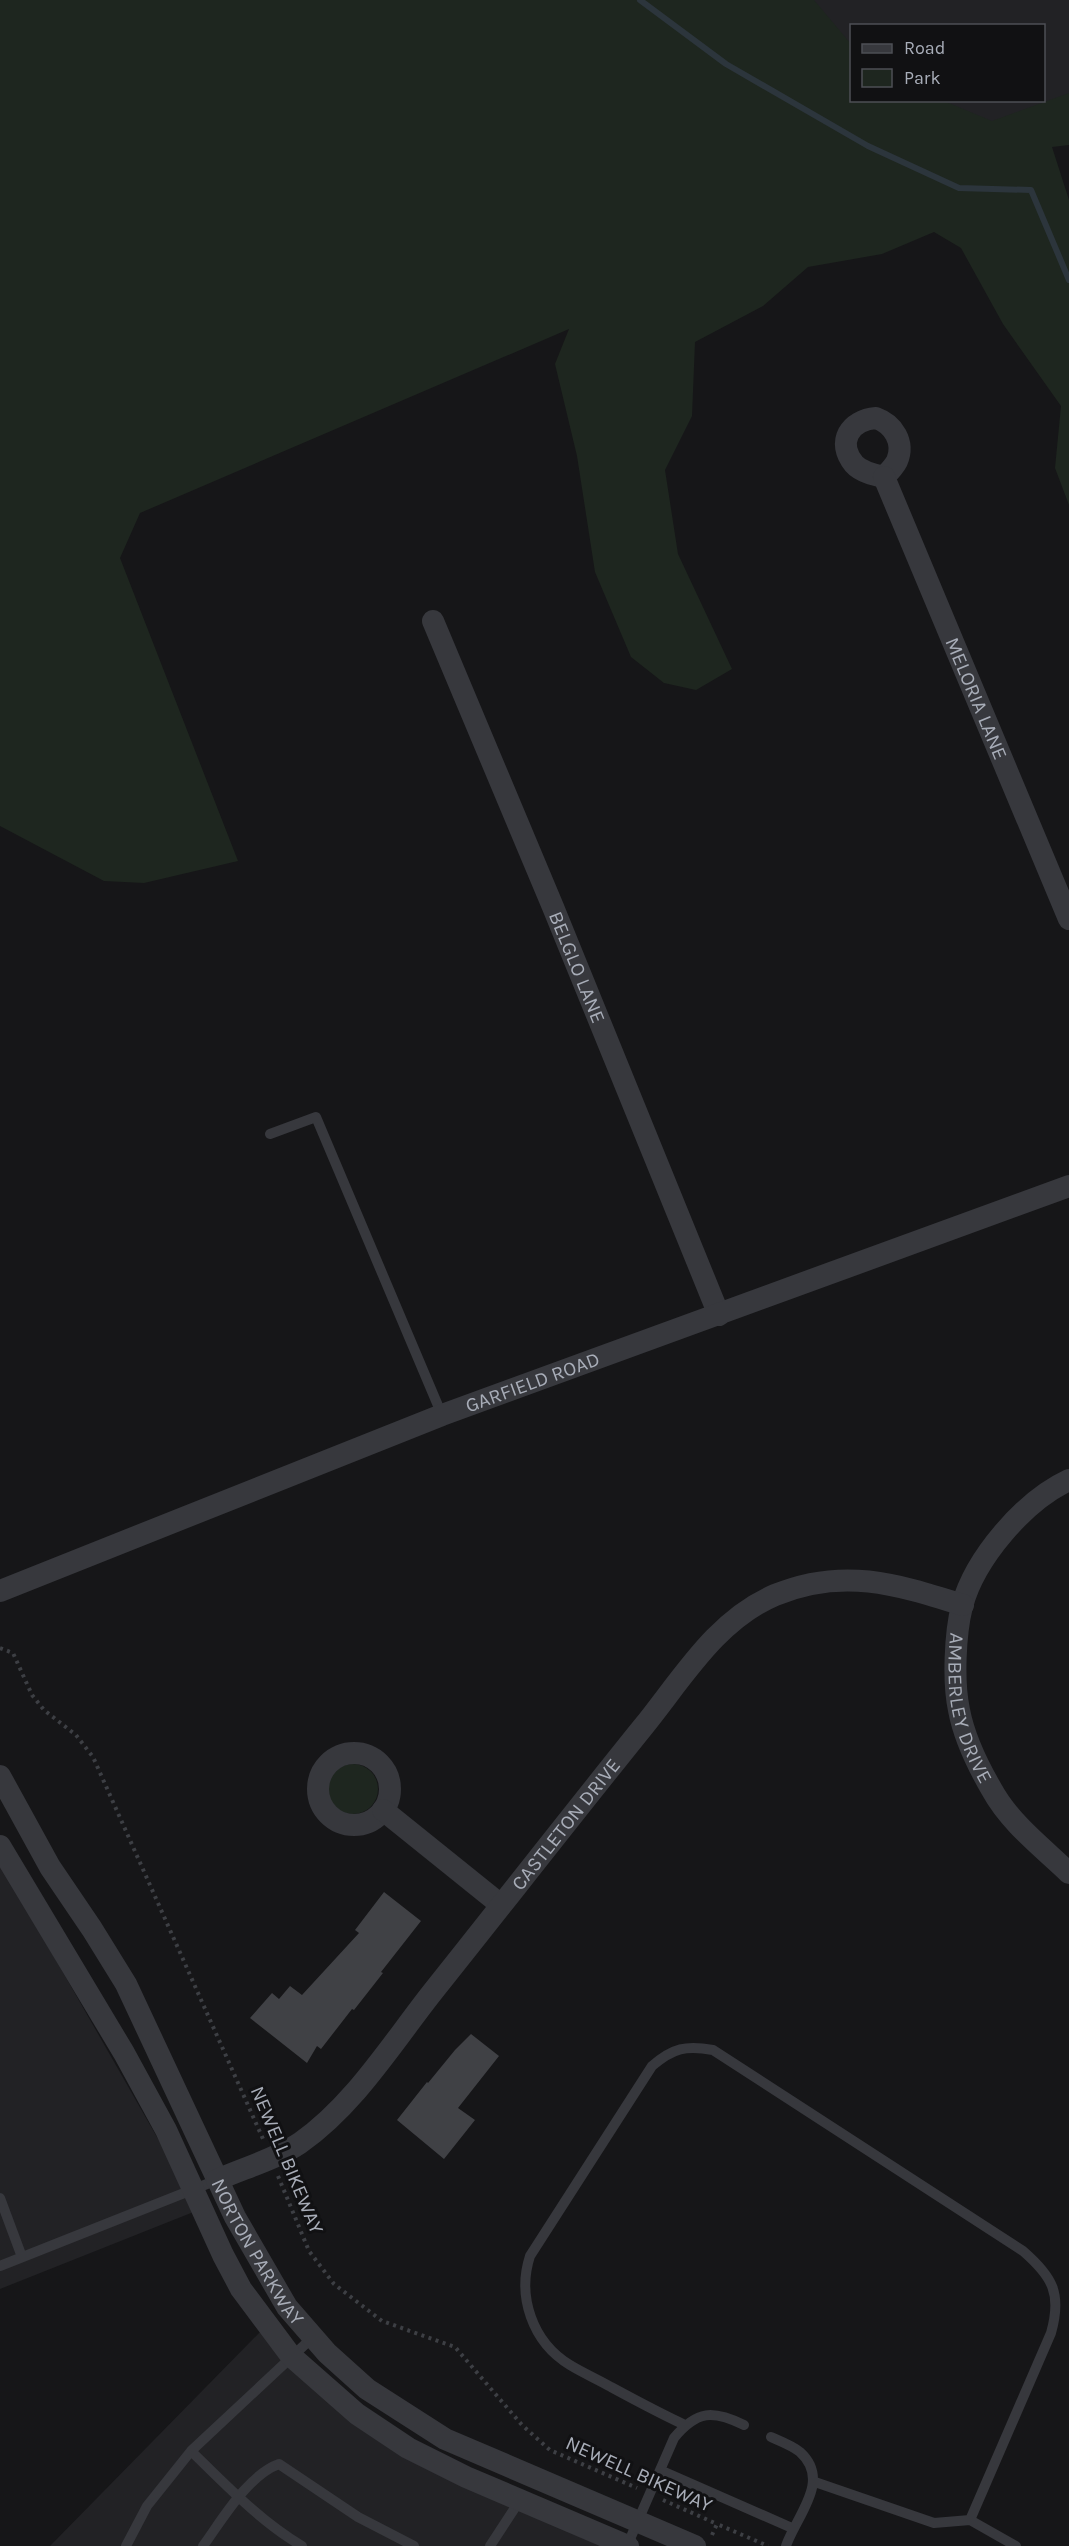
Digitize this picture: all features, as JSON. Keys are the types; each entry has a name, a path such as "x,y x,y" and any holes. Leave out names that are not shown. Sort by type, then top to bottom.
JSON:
{"street":[{"name":"MELORIA LANE","path":"884,477 1069,919"},
{"name":"BELGLO LANE","path":"433,621 553,907 718,1315"},
{"name":"GARFIELD ROAD","path":"0,1592 442,1415 1069,1186"},
{"name":"AMBERLEY DRIVE","path":"1069,1480 1046,1493 1008,1526 986,1557 963,1605 957,1651 959,1710 976,1758 1004,1809 1069,1874"},
{"name":"CASTLETON DRIVE","path":"217,2180 300,2143 336,2114 719,1632 750,1608 804,1585 845,1579 885,1582 963,1605"},
{"name":"NORTON PARKWAY","path":"0,1776 24,1824 50,1867 126,1984 217,2180 287,2307 313,2337 367,2389 445,2439 695,2546"},
{"path":"383,1810 501,1905"},
{"name":"NORTON PARKWAY","path":"0,1846 124,2053 166,2130 241,2289 291,2356 357,2414 408,2448 466,2477 628,2546"}],"lane":[{"path":"270,1134 316,1117 442,1415"},
{"path":"685,2425 647,2408 568,2364 545,2341 535,2327 525,2296 525,2281 530,2256 652,2066 664,2055 688,2047 713,2050 1023,2251 1047,2276 1053,2287 1057,2312 1051,2333 970,2520"},
{"path":"0,2266 217,2180"},
{"path":"0,2198 22,2257"},
{"path":"126,2546 147,2506 190,2451 313,2337"},
{"path":"628,2546 674,2438 685,2425 702,2417 717,2414 744,2425"},
{"path":"771,2437 800,2452 812,2470 815,2482 808,2501 792,2528 786,2546"},
{"path":"190,2451 281,2534 302,2546"},
{"path":"205,2545 238,2497 269,2468 279,2464 358,2517 414,2546"},
{"path":"660,2470 792,2528"},
{"path":"815,2482 934,2523 970,2520 1016,2546"},
{"path":"490,2546 520,2500"}],"path":[{"name":"NEWELL BIKEWAY","path":"0,1648 13,1653 32,1695 44,1710 76,1735 93,1757 270,2157 309,2251 334,2284 382,2321 455,2347 522,2425 550,2450 768,2546"},
{"name":"NEWELL BIKEWAY","path":"708,2546 717,2524"}],"shaded area":[{"path":"610,0 1069,0 1069,116 794,231"},
{"path":"0,1862 162,2146 196,2211 0,2289"},
{"path":"261,2331 307,2382 610,2546 50,2546"}],"green space":[{"path":"0,0 814,0 850,43 850,102 946,102 992,121 1069,93 1069,145 1052,147 1069,200 1069,505 1055,468 1061,406 1003,324 961,248 934,232 882,254 808,267 763,306 695,342 692,416 665,470 678,554 732,669 696,690 664,683 631,657 595,572 577,456 555,364 569,329 140,513 120,558 238,861 144,883 104,881 0,826"},
{"path":"348,1764 358,1764 371,1771 378,1784 378,1794 371,1807 358,1814 348,1814 339,1810 332,1803 328,1794 328,1784 332,1775 339,1768"}],"building":[{"path":"384,1892 421,1921 354,2010 352,2009 321,2049 317,2046 307,2063 250,2018 272,1993 279,1999 290,1986 302,1995 359,1933 355,1930"},
{"path":"471,2034 499,2056 458,2108 475,2120 444,2159 397,2120 427,2082"}],"waterway":[{"path":"640,0 726,64 868,146 959,188 1031,190 1069,280"}]}
